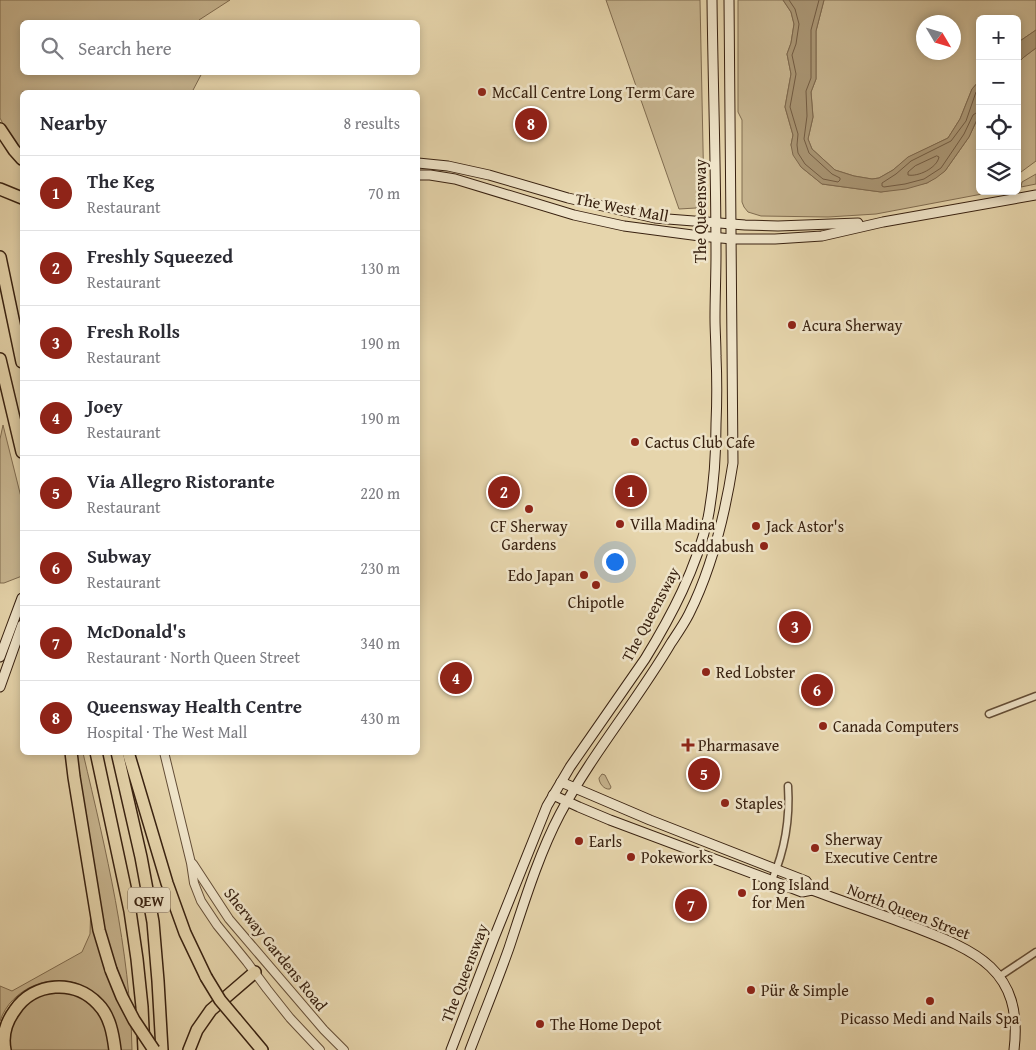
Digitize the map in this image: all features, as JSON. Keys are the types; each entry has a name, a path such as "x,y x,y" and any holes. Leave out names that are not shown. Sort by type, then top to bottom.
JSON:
{"highway":[{"path":"0,129 20,157"},
{"path":"0,189 20,197"},
{"path":"0,257 20,352"},
{"path":"0,359 20,444"},
{"path":"71,755 98,930 122,997 134,1020 154,1050"},
{"path":"97,755 130,911 142,1007 144,1050"},
{"name":"QEW","path":"117,755 141,857 153,922 162,1050"},
{"path":"129,755 167,883 185,932 206,977 220,1000 262,1050"},
{"path":"189,1050 197,1030 211,1010 255,972"},
{"path":"5,1050 4,1035 7,1024 19,1004 37,991 59,987 72,988 82,992 99,1004 109,1021 114,1050"}],"main road":[{"name":"The Queensway","path":"451,1050 547,806 561,782 645,659 674,609 690,575 707,520 712,497 716,423 716,222 712,0"},
{"name":"The Queensway","path":"470,1050 543,853 560,813 646,684 688,615 700,590 718,540 733,462 729,0"},
{"name":"The West Mall","path":"420,163 448,166 568,198 654,218 778,226 883,222"},
{"name":"The West Mall","path":"420,175 455,179 574,215 616,224 732,239 822,236 883,222 1036,194"},
{"path":"0,657 20,603"},
{"path":"0,686 20,631"},
{"path":"645,659 642,677 646,684"},
{"name":"North Queen Street","path":"561,782 658,824 806,881 812,890"},
{"name":"North Queen Street","path":"553,795 610,820 802,892 812,890 954,943 981,958 1000,976 1008,989 1012,999 1016,1028 1014,1050"}],"street":[{"path":"989,714 1036,696"},
{"name":"Sherway Gardens Road","path":"165,755 191,863 194,883 201,901 267,990 320,1050"},
{"path":"772,880 783,851 786,834 789,800 788,786"},
{"name":"Sherway Gardens Road","path":"191,863 229,919 324,1030 344,1050"},
{"path":"247,962 259,952"},
{"path":"1000,976 1036,952"},
{"path":"255,972 266,962"}],"shaded area":[{"path":"0,0 230,0 199,20 20,20 20,75 201,75 193,90 20,90 20,149 8,134 0,118"},
{"path":"606,0 700,0 704,196 696,208 679,209"},
{"path":"738,0 783,0 791,12 794,24 787,54 791,74 785,107 793,135 791,145 801,167 822,184 881,192 927,183 945,171 969,137 976,122 977,195 876,214 828,217 761,216 748,212 742,202 742,120 738,112"},
{"path":"824,0 1036,0 1036,30 1021,40 1021,15 976,15 976,84 972,89 960,119 948,138 909,157 879,178 872,179 854,176 835,170 812,149 808,139 813,117 811,92 816,79 816,31"},
{"path":"1036,48 1036,161 1021,172 1021,60"},
{"path":"1036,174 1036,184 1021,187 1022,182"},
{"path":"3,425 20,493 20,577 4,583 0,583 0,439"},
{"path":"77,755 83,755 122,937 127,975 132,1050 118,1050 114,1021 104,1002 83,986 71,982 58,980 46,982 23,991 5,1009 0,1021 0,986 12,991 82,952 90,934 92,868"},
{"path":"602,774 605,775 611,787 610,789 601,784 599,778"},
{"path":"57,991 76,994 93,1005 104,1020 110,1050 10,1050 9,1036 11,1027 20,1010 38,995"}],"water":[{"path":"783,0 824,0 816,31 816,79 811,92 813,117 808,139 812,149 835,170 854,176 872,179 879,178 893,170 908,157 948,138 960,119 972,89 976,84 976,122 969,137 945,171 927,183 906,189 881,192 822,184 801,167 793,155 791,145 793,135 785,107 791,74 787,54 794,24 791,12"},
{"path":"1036,30 1036,48 1021,60 1021,40"}],"place":[{"name":"McCall Centre Long Term Care","path":"482,92"},
{"name":"Queensway Health Centre","path":"531,124"},
{"name":"Acura Sherway","path":"792,325"},
{"name":"Cactus Club Cafe","path":"635,442"},
{"name":"The Keg","path":"631,491"},
{"name":"Freshly Squeezed","path":"504,492"},
{"name":"CF Sherway Gardens","path":"529,509"},
{"name":"Villa Madina","path":"620,524"},
{"name":"Jack Astor's","path":"756,526"},
{"name":"Scaddabush","path":"764,546"},
{"name":"Edo Japan","path":"584,575"},
{"name":"Chipotle","path":"596,585"},
{"name":"Fresh Rolls","path":"795,627"},
{"name":"Red Lobster","path":"706,672"},
{"name":"Joey","path":"456,678"},
{"name":"Subway","path":"817,690"},
{"name":"Canada Computers","path":"823,726"},
{"name":"Pharmasave","path":"688,745"},
{"name":"Via Allegro Ristorante","path":"704,774"},
{"name":"Staples","path":"725,803"},
{"name":"Earls","path":"579,841"},
{"name":"Sherway Executive Centre","path":"815,848"},
{"name":"Pokeworks","path":"631,857"},
{"name":"Long Island for Men","path":"742,893"},
{"name":"McDonald's","path":"691,905"},
{"name":"Pür & Simple","path":"751,990"},
{"name":"Picasso Medi and Nails Spa","path":"930,1001"},
{"name":"The Home Depot","path":"540,1024"}]}
